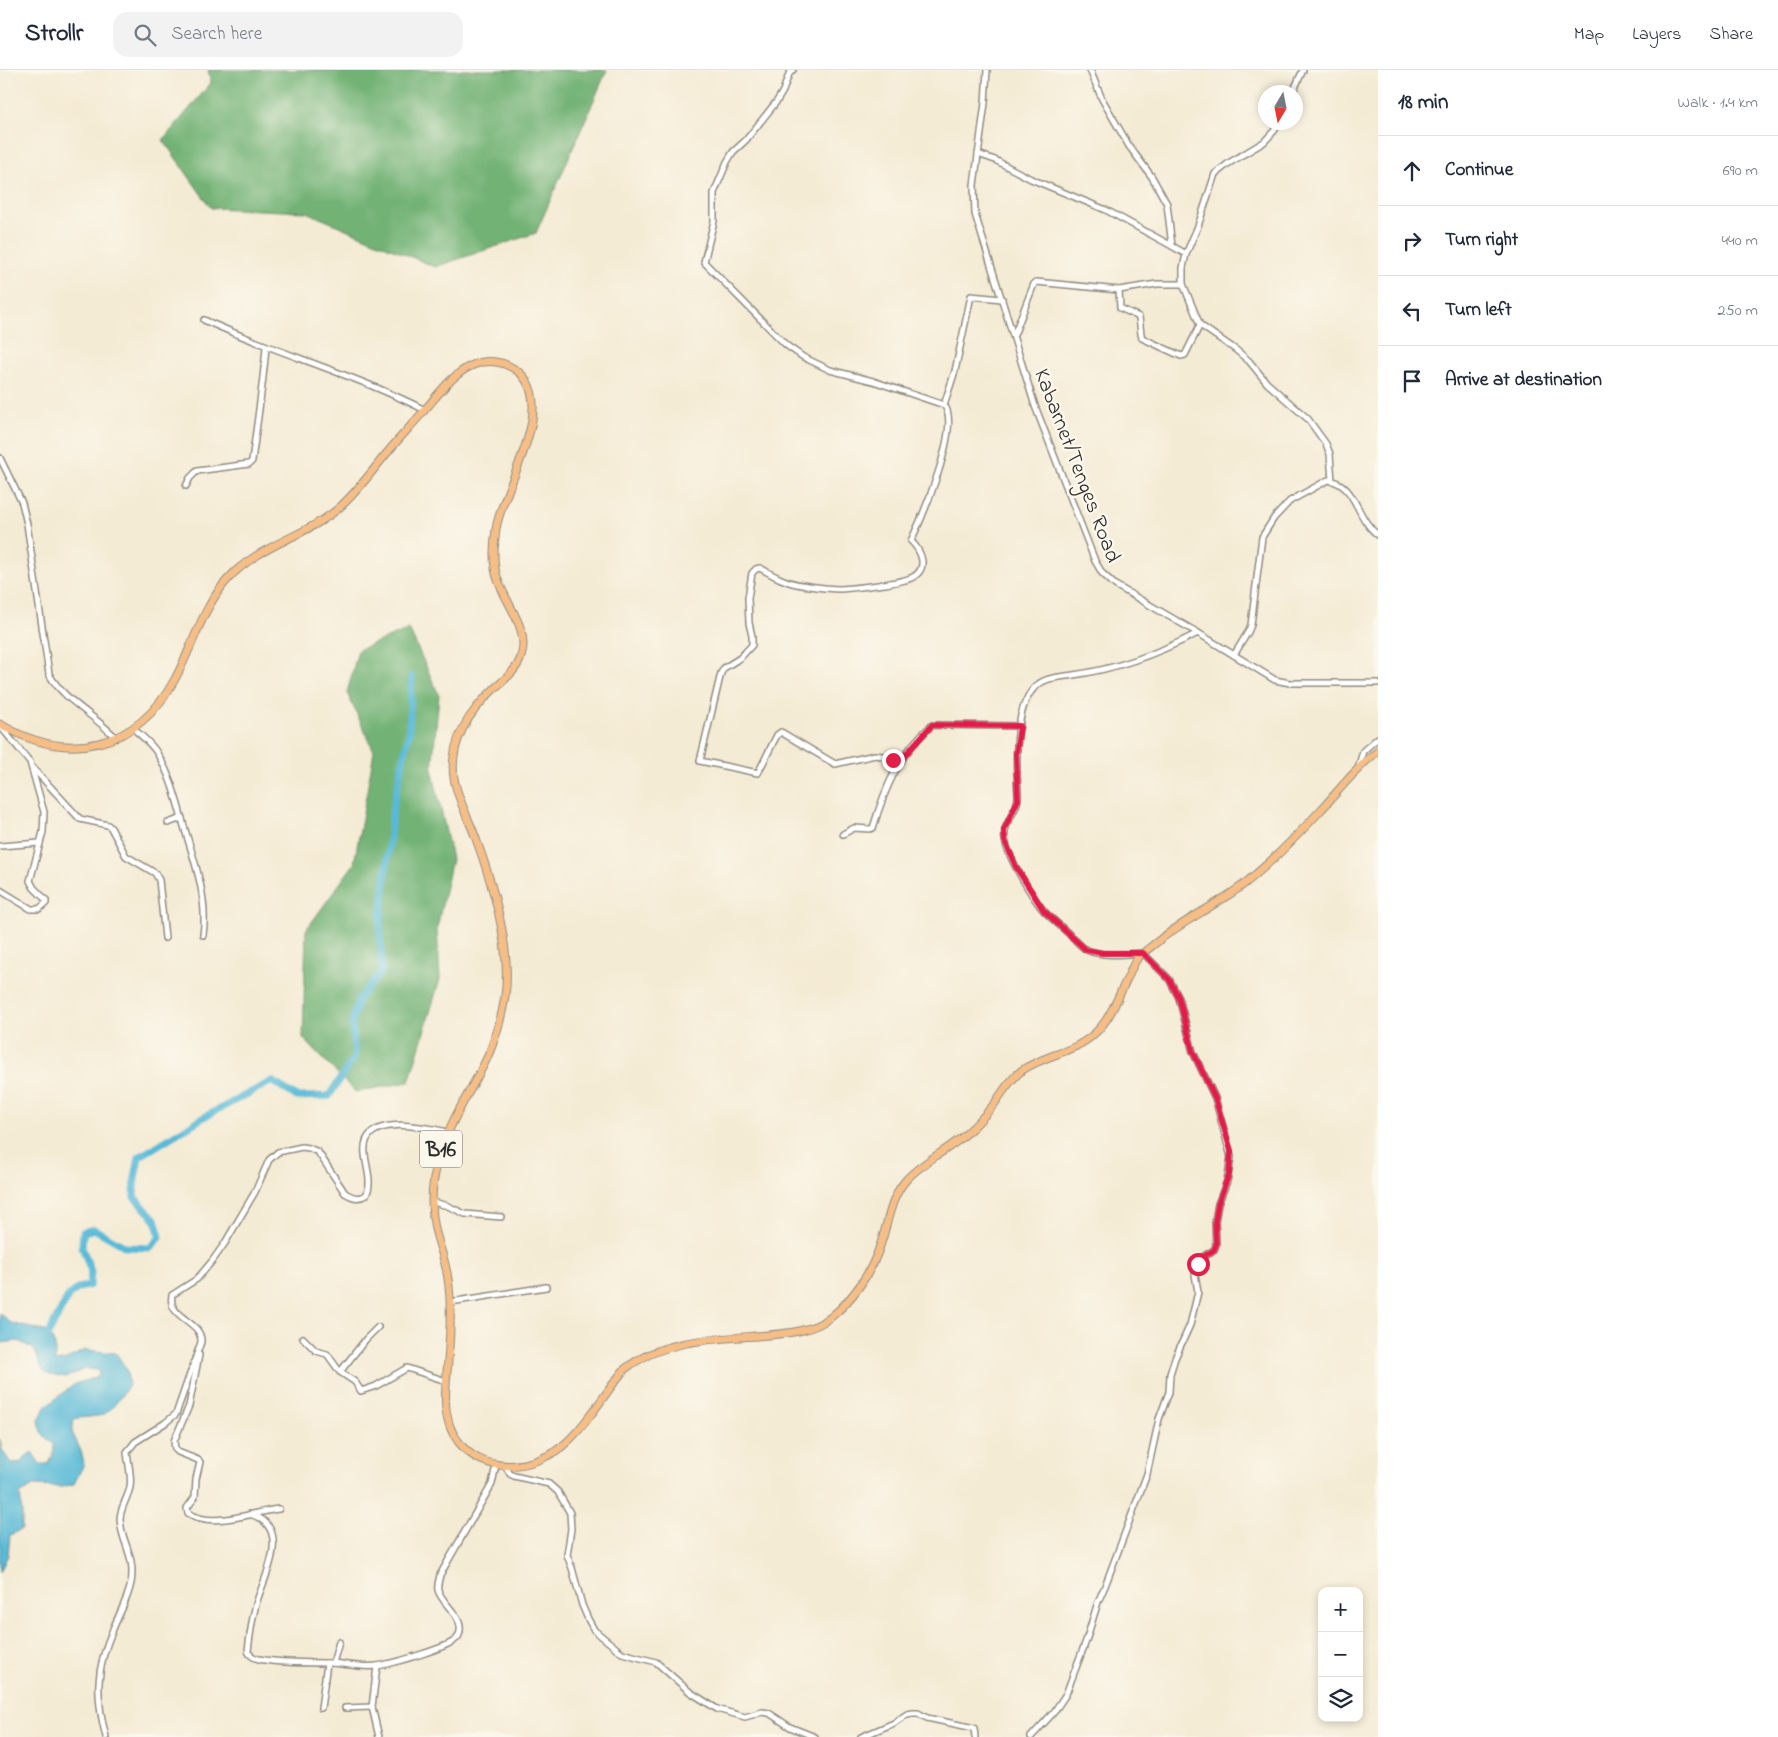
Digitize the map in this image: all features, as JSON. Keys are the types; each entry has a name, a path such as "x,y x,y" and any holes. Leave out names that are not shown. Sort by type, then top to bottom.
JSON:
{"main road":[{"name":"B16","path":"0,725 38,742 79,746 91,745 116,738 133,728 151,713 168,692 185,660 203,616 227,580 250,559 271,546 313,526 338,509 361,486 384,457 459,373 482,362 494,361 508,365 519,372 528,384 534,408 533,419 498,520 494,544 494,563 498,580 521,628 523,638 522,654 517,666 509,676 482,700 469,715 456,744 453,775 460,800 480,851 500,921 506,958 505,994 499,1025 491,1049 447,1132 435,1174 433,1202 435,1228 449,1280 450,1302 446,1410 451,1430 458,1443 476,1457 506,1467 533,1463 546,1458 568,1442 625,1369 636,1360 660,1349 705,1340 792,1333 811,1328 829,1318 857,1290 870,1270 880,1247 898,1190 907,1178 969,1132 1020,1072 1045,1058 1085,1042 1095,1034 1104,1024 1136,960 1174,929 1250,879 1291,842 1358,769 1378,751"}],"street":[{"path":"793,70 789,74 777,101 746,140 733,152 727,162 714,193 714,221 704,262 786,345 803,357 830,370 880,383 944,405 949,418 946,447 936,479 911,541 918,549 922,558 920,571 915,576 860,587 839,589 790,583 760,568 752,573 748,598 752,645 740,658 724,668 721,673 700,761 758,773 778,735 783,732 835,764 875,755 889,758 898,763"},
{"name":"Kabarnet/Tenges Road","path":"987,70 985,103 974,186 975,214 1014,335 1030,392 1095,561 1102,573 1122,589 1198,633 1268,677 1284,682 1378,683"},
{"path":"1090,70 1102,99 1129,146 1152,177 1167,204 1172,246"},
{"path":"1296,85 1303,70"},
{"path":"1274,130 1264,142 1229,163 1215,174 1198,226 1186,254 1183,268 1183,284 1200,325 1249,361 1267,382 1308,419 1326,444 1330,454 1332,481"},
{"path":"978,154 995,160 1049,187 1106,210 1186,254"},
{"path":"1014,335 1036,282 1119,290 1163,284 1183,284"},
{"path":"1119,290 1120,308 1139,317 1142,338 1171,353 1185,355 1200,325"},
{"path":"944,405 972,296 1002,299"},
{"path":"204,320 266,347 323,367 400,398 425,410"},
{"path":"186,486 196,471 249,464 252,461 263,384 266,347"},
{"path":"0,458 22,503 27,524 49,674 64,693 96,718 116,738"},
{"path":"1234,655 1250,628 1262,537 1274,518 1290,501 1324,482 1332,481 1340,484 1348,490 1366,524 1378,535"},
{"path":"1031,1737 1054,1712 1066,1694 1146,1474 1168,1392 1170,1374 1190,1325 1197,1298 1195,1274 1198,1264 1201,1258 1214,1250 1216,1245 1215,1221 1218,1204 1229,1174 1231,1151 1215,1098 1193,1052 1179,998 1169,979 1143,953 1102,953 1086,950 1044,911 1016,867 1005,841 1004,830 1018,800 1016,754 1020,726 1027,699 1032,690 1046,679 1091,673 1123,666 1198,633"},
{"path":"0,725 28,758 44,812 43,832 30,881 46,900 45,905 39,909 31,909 0,890"},
{"path":"843,834 854,828 870,830 872,828 898,763 932,725 1020,726"},
{"path":"133,728 161,759 182,818 196,861 202,891 203,935"},
{"path":"1358,769 1363,751 1378,738"},
{"path":"31,766 80,819 111,828 126,856 155,873 159,880 166,938"},
{"path":"168,824 182,818"},
{"path":"0,846 40,843"},
{"path":"106,1737 98,1700 100,1668 108,1641 126,1597 132,1574 131,1556 120,1521 131,1482 127,1452 135,1442 176,1414 201,1342 197,1329 174,1310 171,1302 172,1295 197,1279 213,1260 255,1192 266,1165 272,1156 283,1150 295,1147 314,1149 322,1155 345,1193 362,1198 366,1195 369,1186 365,1145 372,1133 384,1127 401,1125 431,1128 447,1132"},
{"path":"433,1202 465,1214 500,1217"},
{"path":"450,1302 546,1287"},
{"path":"340,1372 378,1327"},
{"path":"302,1338 316,1351 327,1354 340,1372 355,1382 362,1391 376,1386 408,1368 446,1381"},
{"path":"199,1350 198,1368 189,1406 174,1441 175,1449 178,1452 200,1462 196,1479 195,1497 187,1511 198,1518 215,1521 280,1509"},
{"path":"250,1514 257,1516 266,1524 274,1548 271,1563 256,1604 250,1635 249,1654 270,1661 377,1666 446,1646 458,1638 460,1631 458,1619 438,1591 440,1575 492,1484 496,1465"},
{"path":"506,1467 510,1474 514,1476 549,1484 562,1497 570,1514 571,1523 567,1555 582,1605 594,1630 613,1647 622,1653 656,1662 690,1692 717,1709 745,1718 762,1712 769,1713 790,1727 815,1737"},
{"path":"322,1708 330,1663 339,1642"},
{"path":"377,1666 372,1707 379,1737"},
{"path":"345,1708 372,1707"},
{"path":"861,1737 894,1723 913,1712 927,1718 974,1728 975,1737"}],"green space":[{"path":"208,70 607,70 536,233 435,267 306,212 211,208 163,140 211,83"},
{"path":"409,629 439,695 432,769 452,859 437,928 440,979 409,1082 355,1092 303,1038 306,930 354,864 374,751 347,693 358,650"}],"water":[{"path":"0,1313 11,1323 48,1332 55,1345 55,1362 66,1360 84,1350 116,1353 127,1370 129,1385 117,1402 106,1413 99,1416 74,1419 72,1432 81,1451 84,1464 74,1484 62,1487 33,1486 20,1494 22,1529 10,1535 8,1555 0,1572 0,1439 2,1450 11,1463 23,1462 25,1457 32,1452 40,1464 48,1464 53,1456 54,1445 41,1433 39,1420 45,1407 75,1384 99,1376 98,1370 84,1369 67,1377 49,1375 42,1369 34,1349 18,1341 0,1343"}],"waterway":[{"path":"45,1340 69,1295 79,1288 90,1285 91,1271 82,1247 83,1232 94,1229 126,1247 150,1248 160,1237 155,1219 134,1197 139,1157 204,1117 272,1081 297,1097 329,1096 355,1056 352,1023 358,1000 382,971 380,927 393,807 409,733 412,677"}],"route":[{"path":"893,760 898,763 932,725 1020,726 1016,754 1019,796 1015,809 1004,830 1005,841 1016,867 1044,911 1086,950 1102,953 1143,953 1169,979 1179,998 1193,1052 1215,1098 1231,1151 1231,1157 1229,1174 1218,1204 1215,1221 1216,1245 1214,1250 1201,1258 1198,1264"}]}
